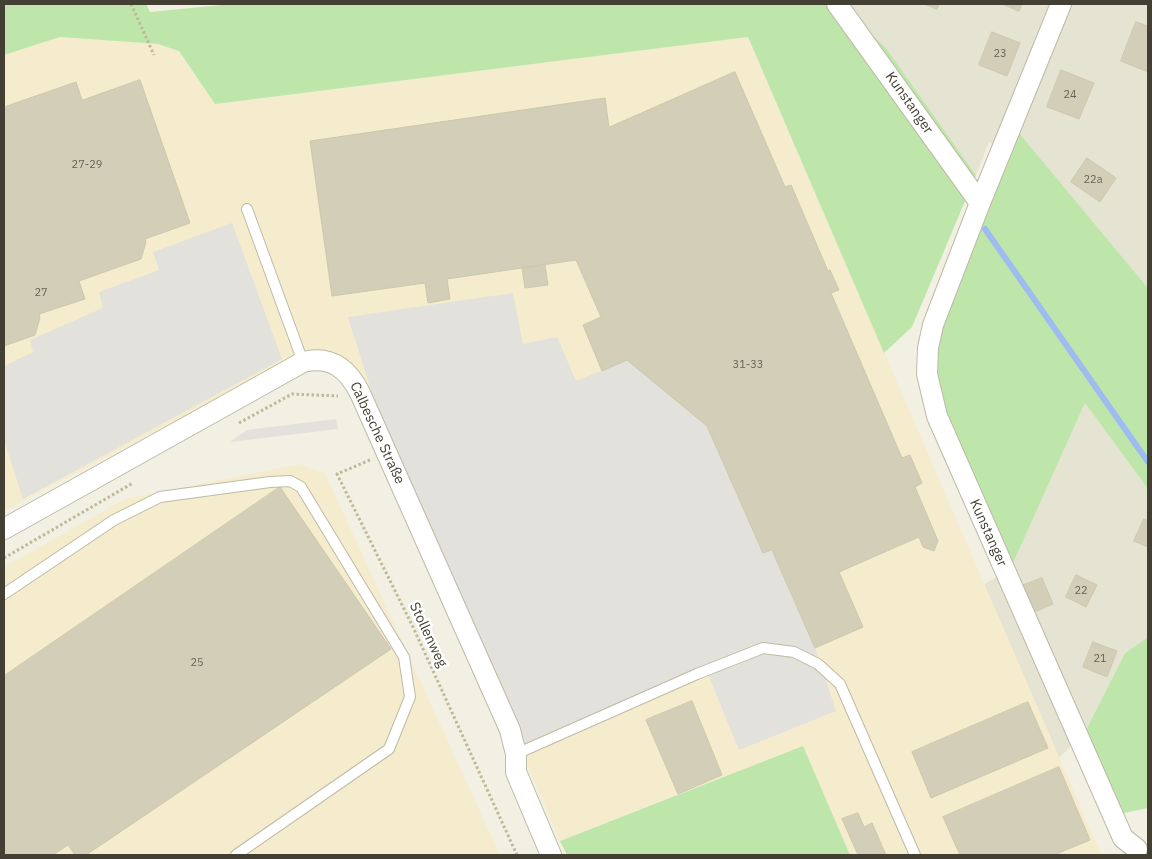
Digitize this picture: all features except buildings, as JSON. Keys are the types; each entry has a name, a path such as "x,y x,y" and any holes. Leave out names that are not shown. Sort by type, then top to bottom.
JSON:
{"street":[{"name":"Kunstanger","path":"837,4 980,203"},
{"name":"Kunstanger","path":"1061,4 980,203 933,325 928,348 930,394 940,425 1123,838 1139,849"},
{"name":"Calbesche Straße","path":"4,529 303,362 321,359 337,364 350,376 360,393 510,730 516,754 516,772 551,855"}],"lane":[{"path":"247,209 303,362"},
{"path":"4,594 114,520 160,497 270,482 290,481 301,487 404,657 410,697 388,749 236,855"},
{"path":"516,754 697,674 764,648 794,652 818,664 840,684 915,855"}],"path":[{"path":"131,4 154,55"},
{"path":"233,427 292,394 339,396 360,393"},
{"name":"Stollenweg","path":"386,453 337,474 413,627 517,855"},
{"path":"4,558 140,478"}],"shaded area":[{"path":"841,4 1148,4 1148,288 1018,133 1007,155 989,142 976,175 886,48"},
{"path":"60,37 158,44 179,51 215,104 748,37 1101,854 850,855 803,747 560,841 450,586 351,367 310,350 4,511 4,55"},
{"path":"232,223 282,359 23,499 4,440 4,366 33,352 30,340 103,308 99,292 159,270 153,252"},
{"path":"513,293 523,344 557,337 576,381 627,360 707,426 772,550 815,648 836,711 739,750 707,672 522,750 386,438 348,317"},
{"path":"1085,403 1148,489 1148,637 1125,653 1085,732 1059,758 984,584 1010,570"},
{"path":"336,419 338,429 230,442 247,430"},
{"path":"299,464 325,473 500,855 4,855 4,567 125,499"}],"green space":[{"path":"4,4 146,4 150,12 232,4 841,4 886,48 976,175 912,327 884,353 748,37 215,104 179,51 158,44 60,37 4,55"},
{"path":"1018,132 1148,288 1148,489 1085,403 1010,570 949,427 937,376 937,343"},
{"path":"1148,637 1148,808 1124,813 1085,732 1125,653"},
{"path":"803,746 850,855 567,855 560,841"}],"waterway":[{"path":"985,229 1148,462"}]}
